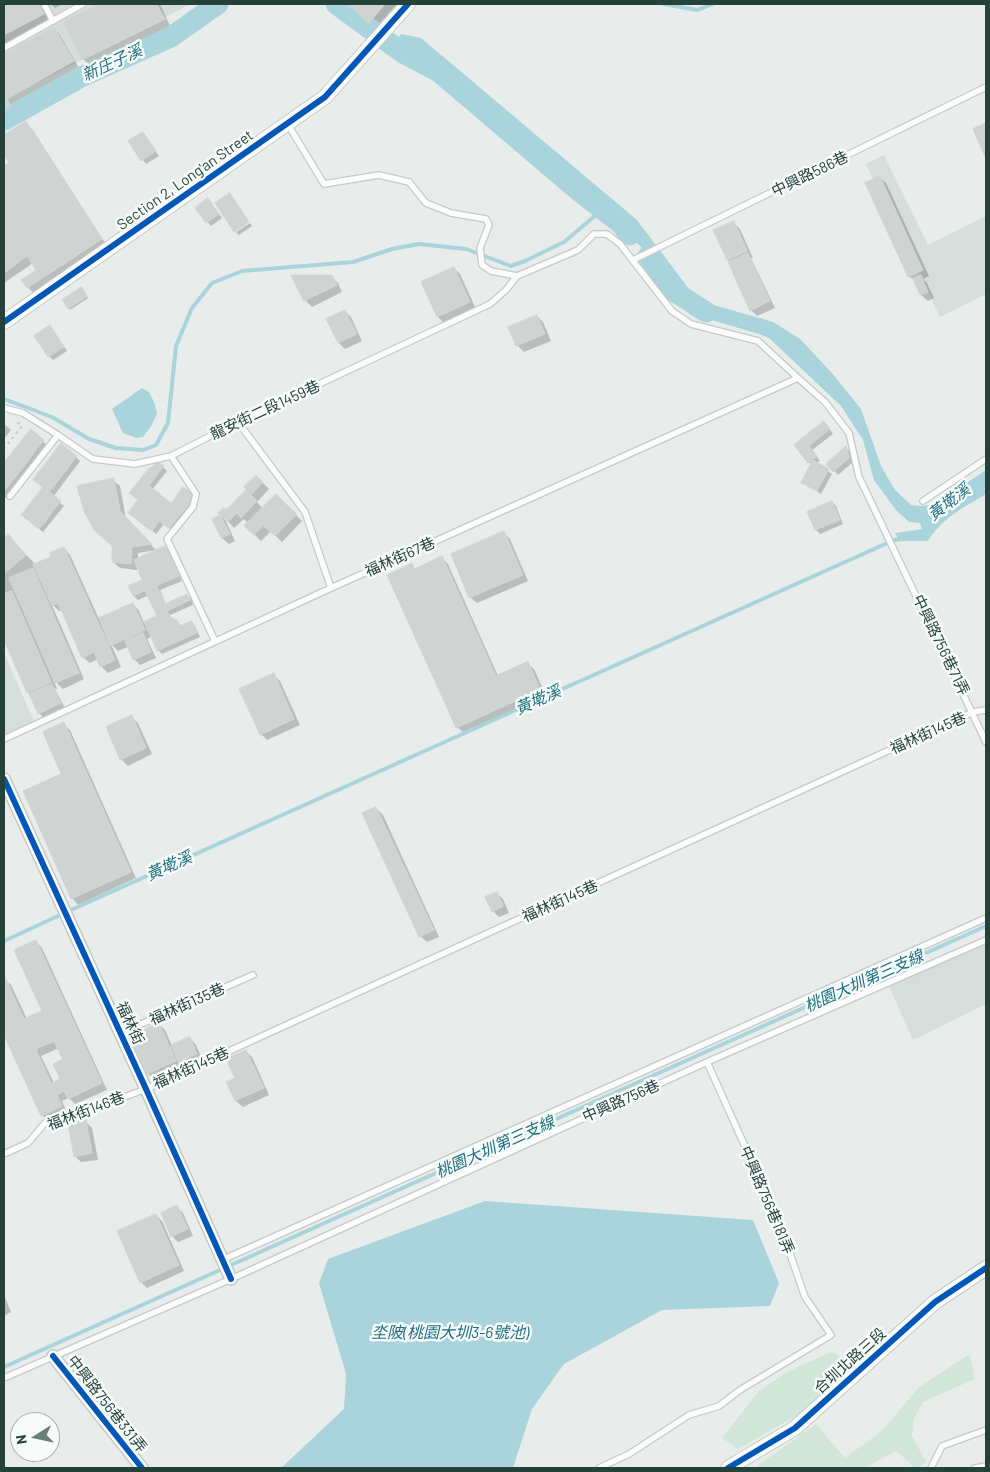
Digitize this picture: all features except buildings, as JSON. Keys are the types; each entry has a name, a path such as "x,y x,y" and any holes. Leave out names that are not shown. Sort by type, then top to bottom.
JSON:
{"street":[{"name":"Section 2, Long'an Street","path":"4,322 325,97 408,4"},
{"name":"福林街","path":"4,779 121,1033 231,1279"},
{"name":"合圳北路三段","path":"728,1468 795,1428 935,1302 986,1268"},
{"name":"中興路756巷331弄","path":"53,1356 142,1468"}],"lane":[{"path":"44,4 53,21"},
{"path":"4,48 83,4"},
{"name":"中興路586巷","path":"633,260 986,87"},
{"path":"287,123 324,184 380,175 409,182 426,203 450,213 486,219 489,226 480,248 482,265 491,271 516,276"},
{"name":"中興路756巷71弄","path":"516,276 578,250 594,234 607,234 620,244 672,311 691,324 758,341 825,402 849,433 859,477 888,534 986,742"},
{"name":"龍安街二段1459巷","path":"4,408 23,414 93,459 136,464 171,456 238,422 490,304 506,290 516,276"},
{"name":"福林街67巷","path":"4,739 331,588 798,378"},
{"path":"238,422 305,512 331,588"},
{"path":"10,496 58,435"},
{"path":"171,456 196,494 193,507 167,539 215,641"},
{"path":"922,501 986,459"},
{"name":"福林街145巷","path":"146,1089 973,712 986,710"},
{"path":"222,1260 986,918"},
{"name":"中興路756巷","path":"4,1378 231,1279 707,1062 986,940"},
{"name":"福林街135巷","path":"121,1033 253,975"},
{"name":"中興路756巷181弄","path":"599,1468 629,1454 688,1415 718,1406 740,1390 831,1335 805,1297 779,1222 707,1062"},
{"name":"福林街146巷","path":"4,1154 28,1143 46,1123 81,1113 146,1089"},
{"path":"931,1468 942,1446 986,1430"},
{"path":"975,1468 986,1466"}],"path":[{"path":"4,449 22,426 15,419"}],"shaded area":[{"path":"4,4 191,4 4,100"},
{"path":"348,4 397,4 374,29"},
{"path":"884,155 928,245 986,216 986,294 940,317 866,164"},
{"path":"4,653 34,721 4,736"},
{"path":"986,942 986,1004 913,1040 888,984"}],"green space":[{"path":"831,1352 853,1361 803,1412 738,1449 722,1438 759,1391 787,1372"},
{"path":"970,1354 975,1379 923,1402 914,1419 912,1436 926,1462 919,1468 915,1468 896,1451 865,1468 760,1468 757,1466 816,1424 845,1458 883,1430 919,1387"}],"water":[{"path":"401,34 421,38 637,220 695,297 707,303 773,322 800,339 832,373 861,409 881,466 895,490 911,505 933,505 986,470 986,494 947,519 928,541 900,541 895,533 922,529 920,523 909,522 896,510 874,480 863,440 841,406 769,338 708,319 696,312 640,246 609,215 443,68 420,53 393,46"},
{"path":"142,388 149,392 155,404 157,414 143,437 136,438 123,433 112,409"},
{"name":"坔陂(桃園大圳3-6號池)","path":"485,1201 753,1220 779,1283 770,1306 662,1310 564,1364 532,1409 513,1468 281,1468 344,1409 346,1374 319,1283 328,1259"}],"waterway":[{"name":"新庄子溪","path":"4,120 79,78 171,37 218,4"},
{"path":"336,4 403,53 439,72 580,192 620,223 630,235"},
{"path":"664,4 697,10 713,4"},
{"path":"4,399 52,417 89,439 116,448 143,450 156,445 168,423 176,346 192,308 212,283 242,271 353,262 392,249 419,244 466,249 511,266 564,242 602,210"},
{"path":"648,256 672,290 706,312"},
{"name":"黃墘溪","path":"71,910 894,540 903,539"},
{"name":"黃墘溪","path":"4,941 58,916"},
{"name":"桃園大圳第三支線","path":"4,1367 986,926"}],"cycle path":[{"path":"4,322 325,97 408,4"},
{"path":"4,779 231,1279"},
{"path":"728,1468 795,1428 935,1302 986,1268"},
{"path":"53,1356 142,1468"}]}
